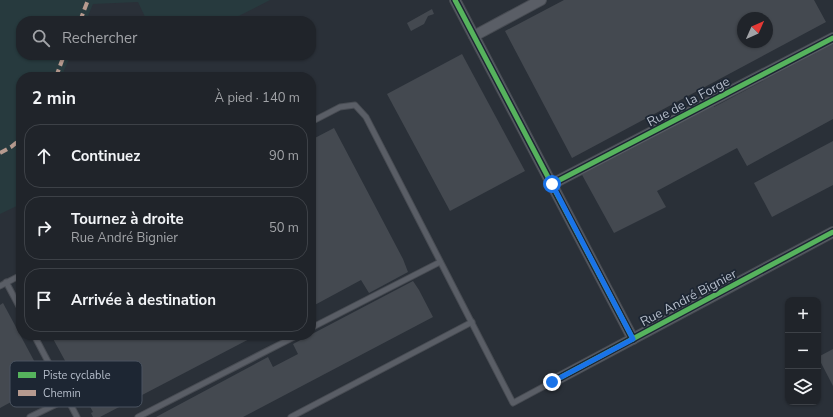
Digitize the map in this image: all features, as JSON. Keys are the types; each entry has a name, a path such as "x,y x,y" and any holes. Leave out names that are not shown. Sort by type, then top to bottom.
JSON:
{"street":[{"path":"455,0 633,339"},
{"path":"474,36 541,0"},
{"name":"Rue de la Forge","path":"552,184 833,38"},
{"name":"Rue André Bignier","path":"552,382 833,232"}],"lane":[{"path":"316,119 340,107 355,106 366,117 513,403 552,382"},
{"path":"316,325 440,262"},
{"path":"0,286 16,277"},
{"path":"6,282 16,301"},
{"path":"291,417 472,322"},
{"path":"37,340 47,361"},
{"path":"138,417 288,340"},
{"path":"30,417 51,407"},
{"path":"71,407 77,417"}],"green space":[{"path":"0,0 270,0 239,16 145,16 138,2 93,4 88,16 16,16 16,60 69,60 63,72 16,72 16,206 0,214"}],"building":[{"path":"564,0 814,0 826,22 572,158 505,31"},
{"path":"432,9 434,14 428,16 424,24 411,31 407,23"},
{"path":"833,44 833,119 747,166 737,148 657,191 666,207 614,233 581,173 712,103 714,107"},
{"path":"462,54 525,171 450,211 387,94"},
{"path":"334,128 403,259 408,272 369,293 361,280 316,304 316,137"},
{"path":"833,141 833,185 772,217 754,183"},
{"path":"413,281 433,317 243,417 156,417 268,357 273,367 298,354 293,344 301,340 316,340 316,332"},
{"path":"3,303 16,327 16,340 23,340 34,361 10,361 10,403 0,408 0,305"},
{"path":"54,340 247,340 142,395 142,361 65,361"},
{"path":"833,349 833,386 821,363 821,355"},
{"path":"90,407 119,407 100,417 93,417 91,413 93,412"}],"marked path":[{"path":"82,16 88,0"},
{"path":"58,72 62,60"},
{"path":"0,153 16,143"}],"cycle path":[{"path":"455,0 633,339"},
{"path":"552,184 833,38"},
{"path":"552,382 833,232"}],"route":[{"path":"552,184 633,339 552,382"}]}
